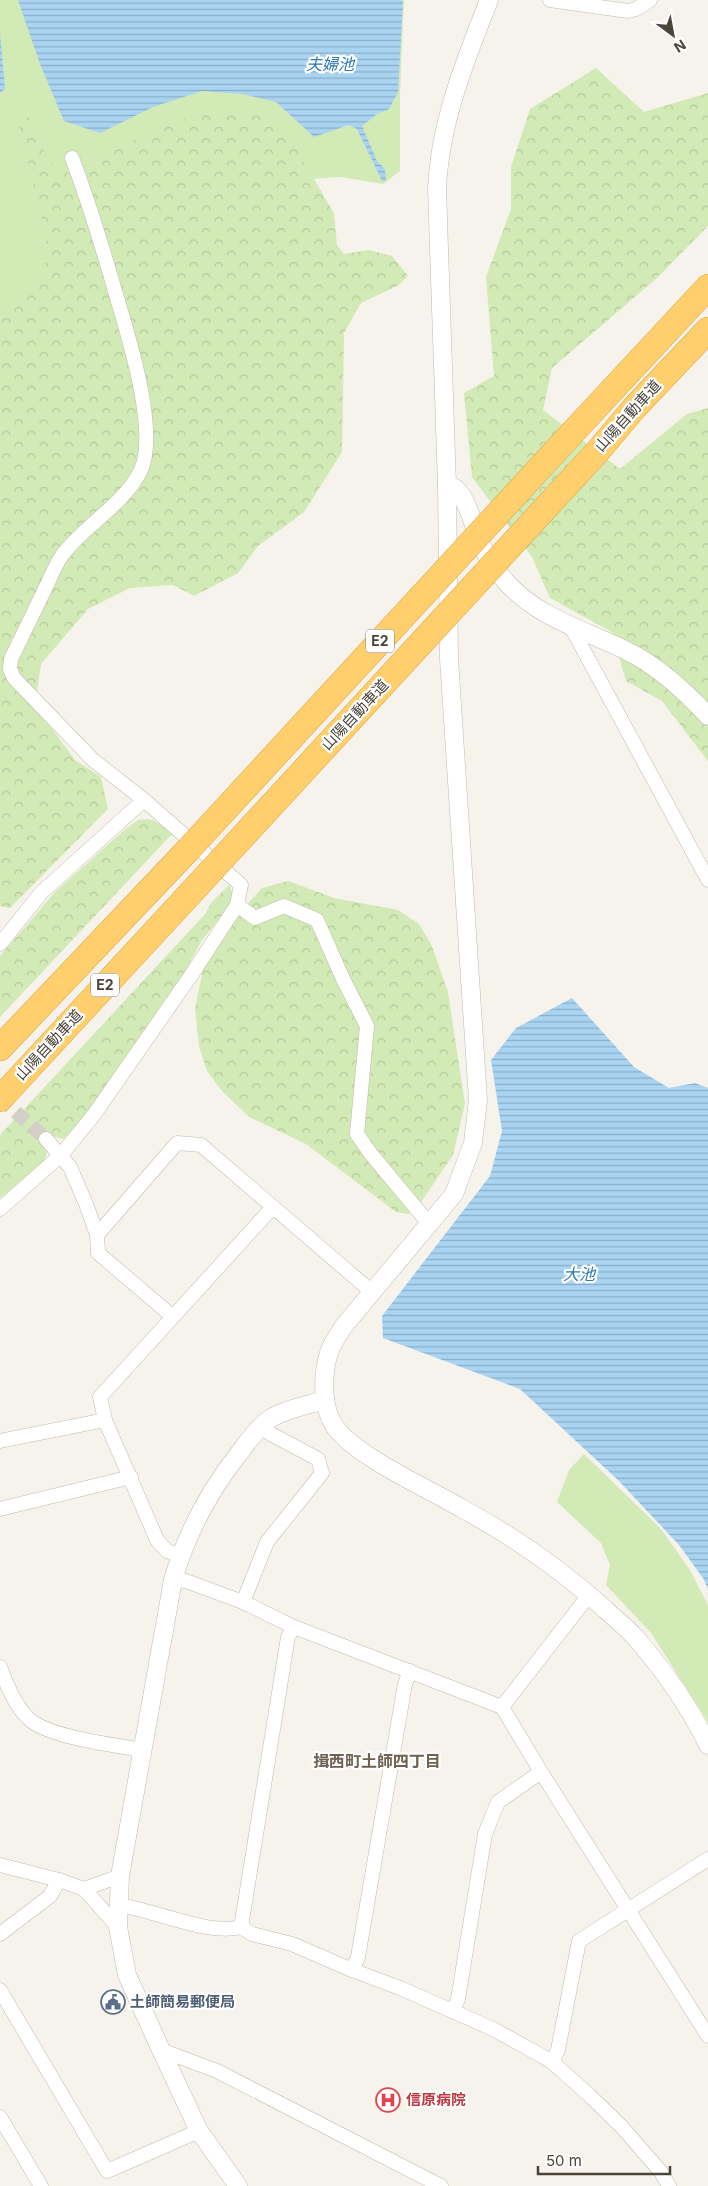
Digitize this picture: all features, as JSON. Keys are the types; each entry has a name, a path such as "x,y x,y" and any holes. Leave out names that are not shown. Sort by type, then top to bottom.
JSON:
{"highway":[{"path":"665,333 708,279"},
{"name":"山陽自動車道","path":"0,1048 186,852 708,287"},
{"name":"山陽自動車道","path":"0,1099 598,450 635,407 708,330"},
{"path":"635,407 708,348"}],"street":[{"path":"488,0 458,78 438,168 438,255 447,485 449,658 478,1100 473,1143 454,1194 343,1327 330,1349 325,1375 325,1400 329,1416 345,1439 364,1453 477,1516 530,1550 589,1595 632,1634 660,1668 708,1746"},
{"path":"550,0 628,11 636,9 650,0"},
{"path":"0,1208 61,1155 125,1071 237,905 241,885 144,800 93,760 14,678 10,669 11,659 62,555 76,538 114,505 131,486 141,470 145,452 146,424 139,375 88,198 72,158"},
{"path":"447,485 457,489 464,500 481,544 493,564 508,583 536,608 571,628 626,650 658,670 688,694 708,716"},
{"path":"571,628 708,880"},
{"path":"0,944 42,892 144,800"},
{"path":"237,905 255,918 284,906 317,920 343,979 367,1026 357,1134 371,1154 430,1225"},
{"path":"46,1139 70,1167 97,1235 98,1252 172,1316"},
{"path":"97,1235 177,1143 201,1145 372,1292"},
{"path":"180,1555 167,1551 157,1540 105,1420 100,1396 274,1207"},
{"path":"238,2186 199,2131 127,1975 118,1927 120,1876 173,1580 180,1555 196,1517 219,1479 262,1425 272,1417 325,1400"},
{"path":"0,1441 105,1420"},
{"path":"243,1602 268,1542 322,1472 318,1459 269,1433 262,1425"},
{"path":"0,1510 131,1477"},
{"path":"173,1580 186,1580 243,1602 294,1627 502,1707 540,1772 708,2036"},
{"path":"502,1707 589,1595"},
{"path":"241,1927 288,1637 294,1627"},
{"path":"0,1667 12,1696 29,1719 60,1734 142,1750"},
{"path":"352,1970 358,1957 405,1684 410,1671"},
{"path":"453,2011 458,1998 485,1834 498,1802 540,1772"},
{"path":"552,2062 558,2050 579,1941 708,1859"},
{"path":"0,1865 58,1880 84,1889 118,1927"},
{"path":"84,1889 120,1876"},
{"path":"0,1934 50,1896 58,1880"},
{"path":"118,1905 167,1918 221,1929 230,1930 241,1927 252,1934 292,1944 400,1988 493,2029 552,2062 622,2127 661,2172 669,2186"},
{"path":"0,1990 107,2171 199,2131"},
{"path":"161,2050 217,2071 441,2186"},
{"path":"0,2118 41,2186"}],"green space":[{"path":"0,0 404,0 400,94 400,171 383,184 341,177 313,179 100,228 0,356"},
{"path":"596,68 644,112 708,93 708,226 657,278 552,368 543,410 620,469 687,414 708,408 708,761 662,701 626,681 612,632 550,598 532,557 472,477 464,393 494,376 486,277 511,209 511,167 530,109"},
{"path":"226,110 259,115 291,140 334,213 337,245 344,254 369,250 392,256 408,276 399,285 361,303 344,333 342,452 304,512 258,546 238,573 194,596 173,585 130,588 88,609 41,664 37,691 47,722 75,760 101,777 108,809 10,908 0,906 0,307 28,291 48,259 45,233 18,121 30,117 49,162 68,173 161,124"},
{"path":"138,820 153,820 173,833 0,1017 0,956 55,892 123,831"},
{"path":"288,881 334,898 398,910 419,924 432,946 448,992 465,1104 453,1155 417,1208 408,1214 396,1212 306,1144 249,1117 222,1091 207,1071 199,1046 195,1008 203,970 228,925 262,888"},
{"path":"229,885 233,894 231,904 202,940 181,979 74,1131 63,1139 52,1136 44,1161 0,1198 0,1135 206,913 211,903"},
{"path":"584,1454 661,1529 690,1570 708,1605 708,1722 651,1633 606,1585 610,1565 601,1543 557,1502 569,1470"}],"water":[{"name":"夫婦池","path":"18,0 401,0 403,2 398,92 389,109 377,114 362,126 377,161 385,169 386,181 382,181 357,129 349,125 314,137 276,102 243,94 202,91 153,107 100,133 64,121 40,64"},
{"path":"0,32 5,89 0,93"},
{"name":"大池","path":"572,998 634,1067 669,1088 695,1083 708,1088 708,1589 703,1578 679,1545 619,1481 520,1389 383,1338 382,1316 490,1176 502,1131 491,1060 516,1028"}],"tunnel":[{"path":"0,1098 46,1139"}],"place":[{"name":"土師簡易郵便局","path":"113,2002"},
{"name":"信原病院","path":"388,2100"}],"district":[{"name":"揖西町土師四丁目","path":"377,1761"}]}
